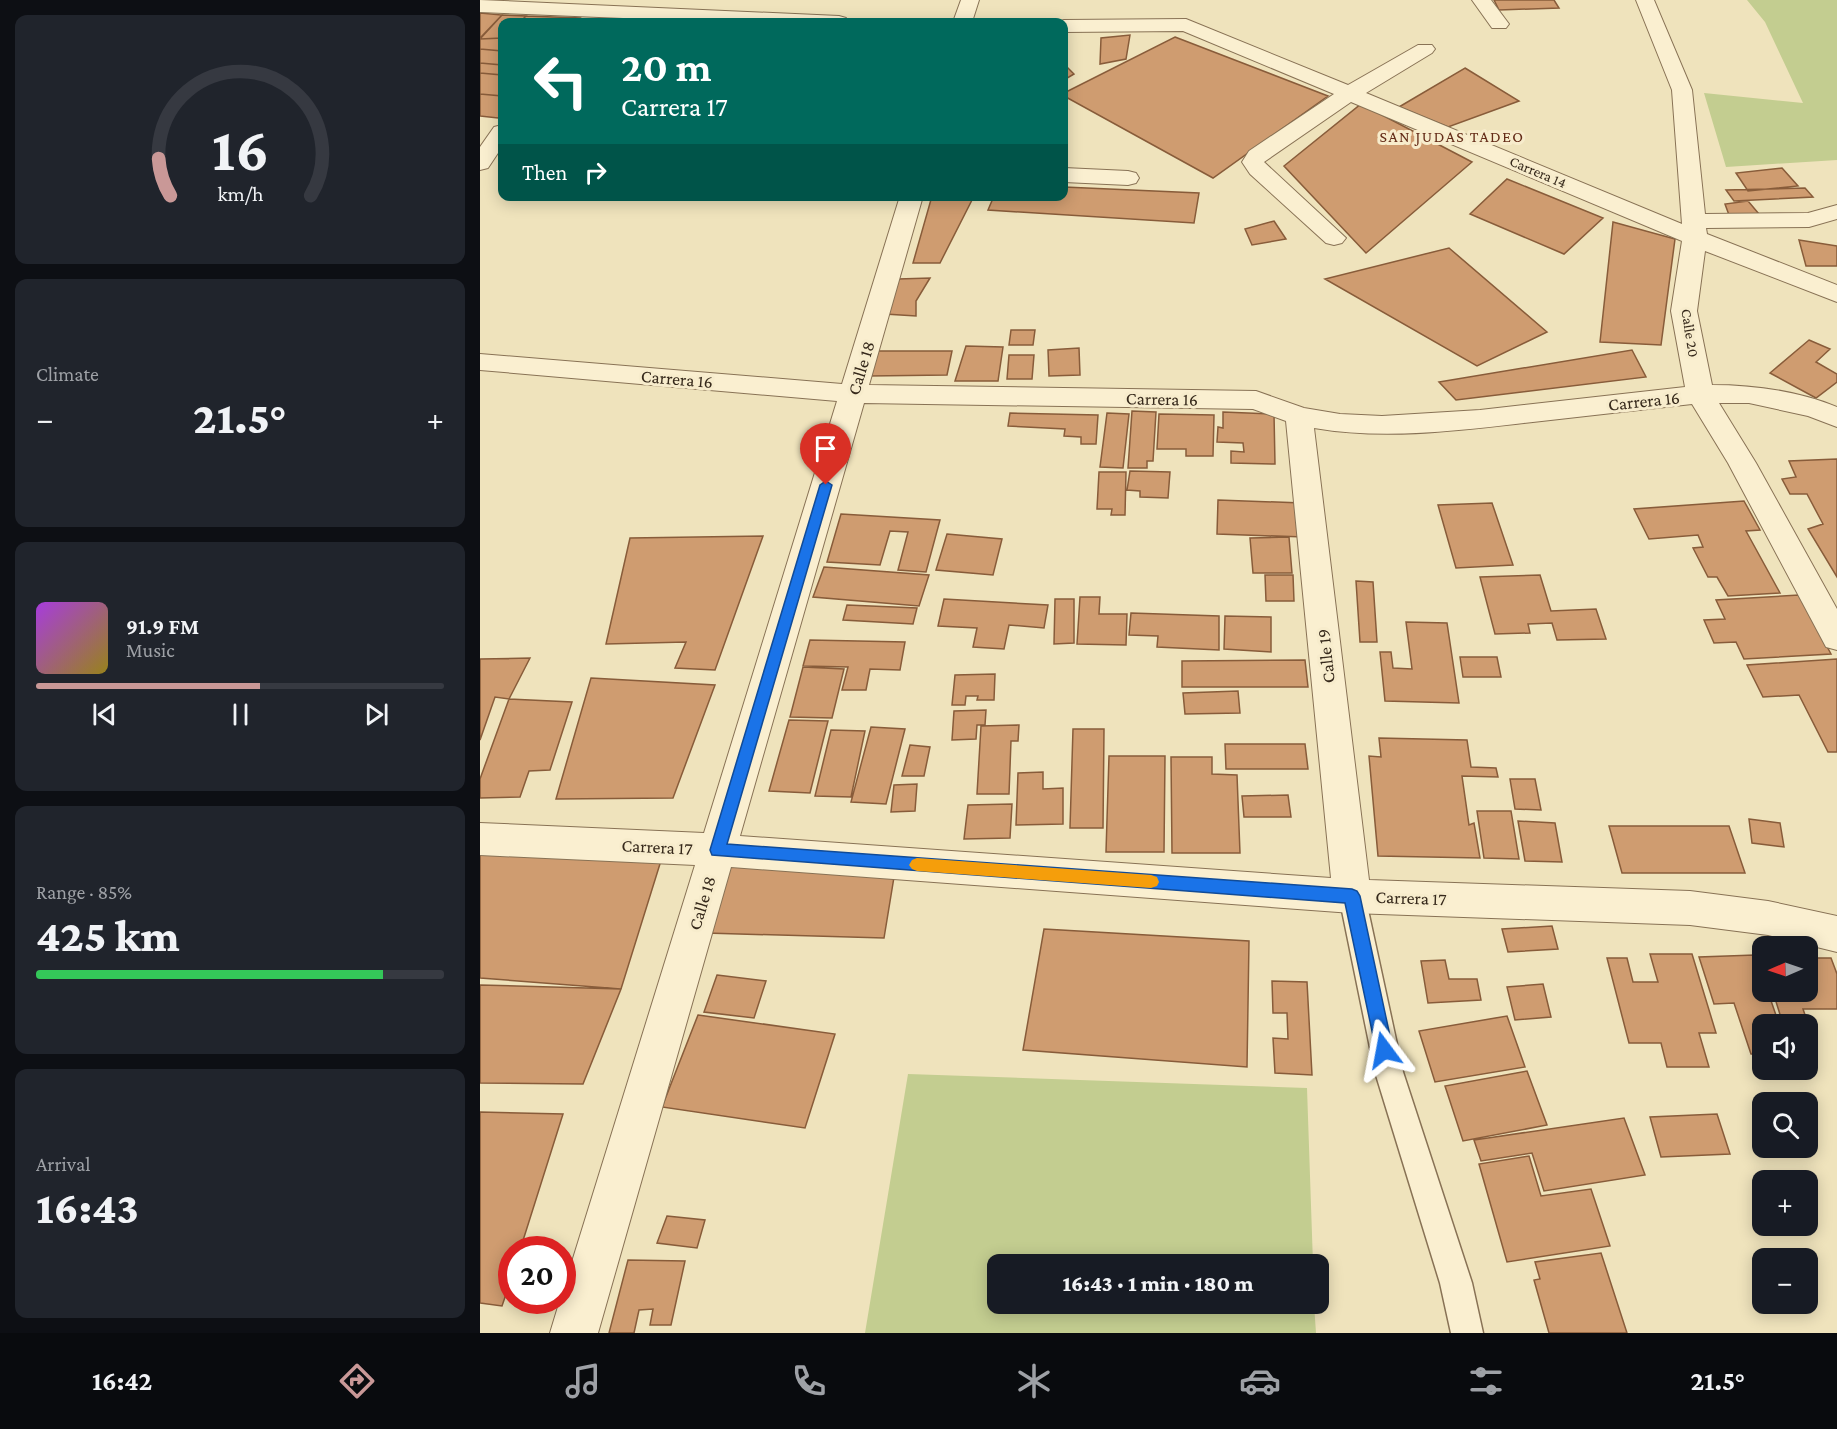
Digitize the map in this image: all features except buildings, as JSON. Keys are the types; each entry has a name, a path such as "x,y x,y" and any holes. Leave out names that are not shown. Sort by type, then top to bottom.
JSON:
{"street":[{"path":"964,18 970,0"},
{"path":"1481,0 1499,24"},
{"name":"Calle 20","path":"1645,0 1682,90 1694,230 1684,311 1700,394 1742,463 1837,638"},
{"path":"480,6 743,18"},
{"name":"Carrera 14","path":"1068,26 1186,25 1694,230 1837,294"},
{"path":"1334,238 1253,162 1257,156 1350,93 1425,49"},
{"path":"480,163 496,135"},
{"path":"1068,175 1128,178"},
{"name":"Calle 18","path":"574,1333 911,201"},
{"path":"1694,230 1809,219 1837,212"},
{"name":"Carrera 16","path":"480,362 853,394 1256,400 1299,416 1340,423 1382,425 1480,418 1700,394 1749,394 1816,409 1837,418"},
{"name":"Calle 19","path":"1299,416 1352,896"},
{"name":"Carrera 17","path":"480,839 717,850 1352,896 1690,908 1768,918 1837,934"}],"lane":[{"path":"1352,896 1389,1072 1456,1283 1467,1333"}],"green space":[{"path":"1747,0 1837,0 1837,160 1726,167 1704,93 1803,103 1765,22"},
{"path":"908,1074 1307,1088 1313,1254 987,1254 987,1314 1315,1314 1316,1333 865,1333"}],"slow traffic":[{"path":"917,865 1151,882"}],"district":[{"name":"SAN JUDAS TADEO","path":"1452,136"}],"route":[{"path":"826,485 717,850 1352,896 1384,1050"}]}
